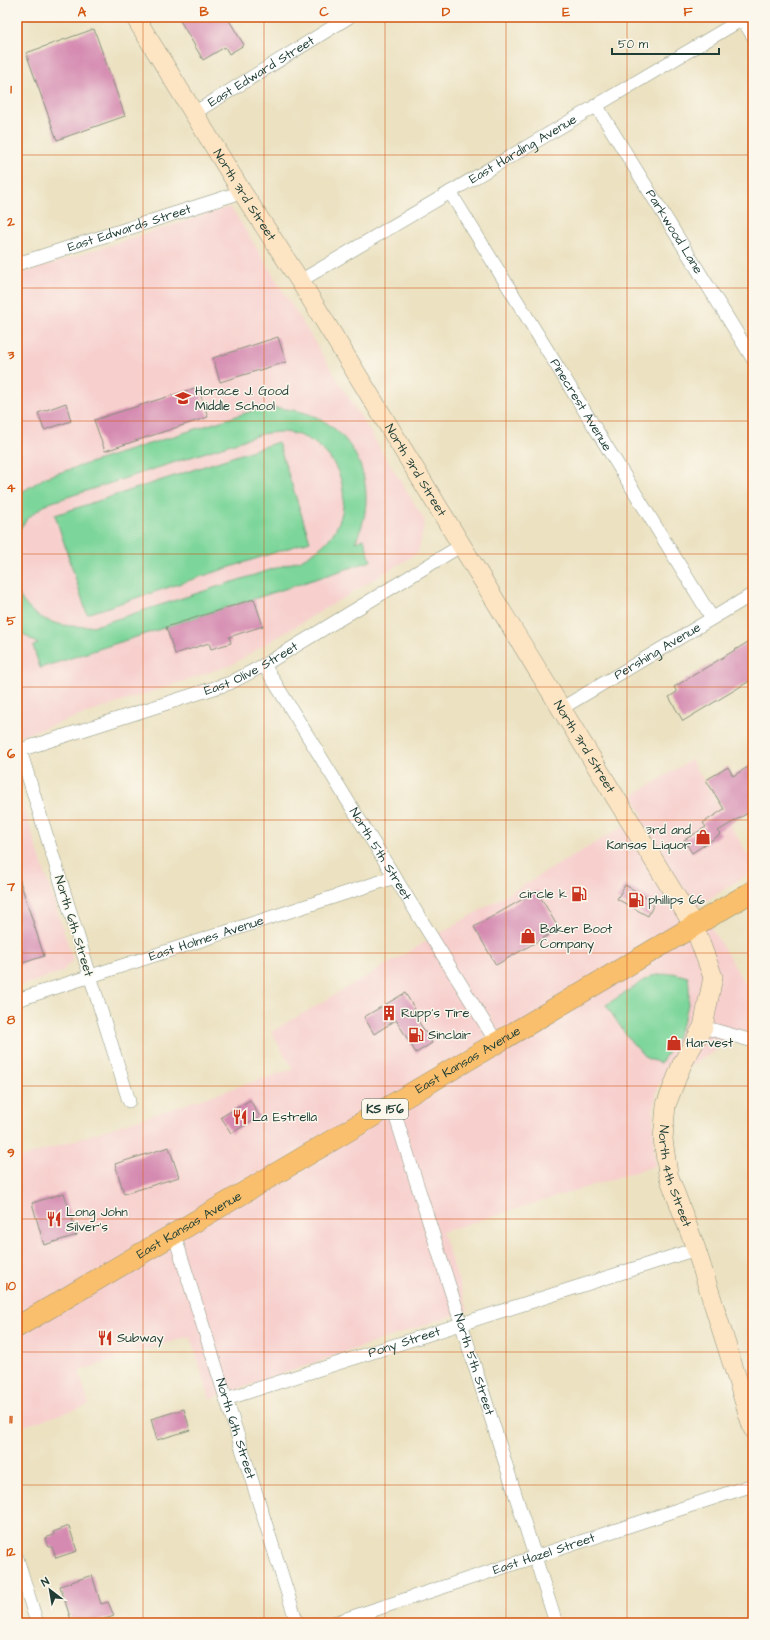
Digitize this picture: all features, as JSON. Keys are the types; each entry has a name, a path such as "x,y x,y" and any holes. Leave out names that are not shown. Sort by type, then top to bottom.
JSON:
{"main road":[{"name":"North 3rd Street","path":"134,17 242,192 300,281 694,926"},
{"name":"East Kansas Avenue","path":"17,1328 753,891"},
{"name":"North 4th Street","path":"694,926 713,977 703,1027 682,1064 666,1105 663,1139 668,1174 696,1249 753,1429"}],"street":[{"name":"East Edward Street","path":"194,113 349,17"},
{"path":"743,18 753,36"},
{"name":"East Harding Avenue","path":"300,281 743,18"},
{"name":"Parkwood Lane","path":"596,105 753,359"},
{"name":"East Edwards Street","path":"17,264 242,192"},
{"name":"Pinecrest Avenue","path":"450,192 712,618"},
{"name":"East Olive Street","path":"20,750 230,683 264,665 462,545"},
{"name":"Pershing Avenue","path":"562,708 753,594"},
{"name":"North 5th Street","path":"264,665 497,1043"},
{"name":"North 6th Street","path":"20,750 129,1101"},
{"name":"East Holmes Avenue","path":"17,1000 395,877"},
{"path":"703,1027 753,1041"},
{"name":"North 5th Street","path":"392,1105 460,1324 556,1623"},
{"name":"North 6th Street","path":"174,1234 297,1623"},
{"name":"Pony Street","path":"226,1399 696,1249"},
{"name":"East Hazel Street","path":"334,1623 753,1485"},
{"path":"17,1558 37,1623"}],"shaded area":[{"name":"Horace J. Good Middle School","path":"229,207 236,215 425,521 418,553 231,665 17,737 17,275"},
{"path":"691,760 753,863 753,871 698,906 753,997 753,1028 658,1085 653,1113 655,1166 442,1232 468,1310 210,1399 190,1336 79,1371 89,1405 17,1428 17,1159 293,1069 271,1032 643,815 632,796"},
{"path":"17,787 73,960 62,972 17,987"}],"green space":[{"path":"275,408 306,413 316,417 332,427 345,440 355,455 362,471 366,489 366,507 362,525 355,542 364,539 371,561 40,668 33,646 38,644 17,630 17,591 23,602 31,611 51,622 74,626 98,625 301,560 325,543 337,526 342,510 343,494 340,478 334,464 324,451 311,441 295,434 278,432 262,434 49,503 30,516 17,534 17,495 46,477 255,410"},
{"path":"278,442 310,541 87,614 55,515"},
{"path":"673,973 688,977 688,1003 684,1019 677,1035 660,1063 646,1058 628,1038 606,1005 651,976"}],"building":[{"path":"178,17 227,17 244,45 229,54 225,47 203,60"},
{"path":"94,29 125,116 57,140 26,53"},
{"path":"278,337 286,362 220,382 213,358"},
{"path":"198,387 208,417 105,451 94,420"},
{"path":"66,403 71,421 44,430 38,413"},
{"path":"254,599 263,626 229,637 231,643 211,649 209,643 175,654 166,627"},
{"path":"753,639 753,679 683,721 669,697 677,692 674,687"},
{"path":"753,764 753,810 718,831 721,834 692,853 684,840 706,827 703,823 724,809 706,780 728,767 733,776"},
{"path":"17,878 19,878 44,956 17,965"},
{"name":"phillips 66","path":"625,885 655,902 648,916 617,899"},
{"path":"537,891 559,929 496,965 474,927"},
{"path":"405,993 415,1009 412,1011 432,1043 416,1053 396,1020 374,1034 364,1017"},
{"name":"La Estrella","path":"250,1100 260,1117 231,1133 221,1117"},
{"path":"169,1147 179,1177 124,1194 115,1164"},
{"name":"Long John Silver's","path":"64,1193 77,1235 44,1245 32,1203"},
{"path":"184,1409 190,1430 157,1440 151,1419"},
{"path":"69,1526 77,1551 56,1558 52,1547 48,1547 45,1538 54,1535 53,1532"},
{"path":"92,1575 101,1604 108,1602 114,1616 94,1623 72,1623 60,1586"}],"place":[{"name":"Horace J. Good Middle School","path":"183,398"},
{"name":"3rd and Kansas Liquor","path":"703,837"},
{"name":"circle k","path":"579,894"},
{"name":"phillips 66","path":"636,900"},
{"name":"Baker Boot Company","path":"528,936"},
{"name":"Rupp's Tire","path":"389,1013"},
{"name":"Sinclair","path":"416,1035"},
{"name":"Harvest","path":"674,1043"},
{"name":"La Estrella","path":"240,1117"},
{"name":"Long John Silver's","path":"54,1219"},
{"name":"Subway","path":"105,1338"}]}
